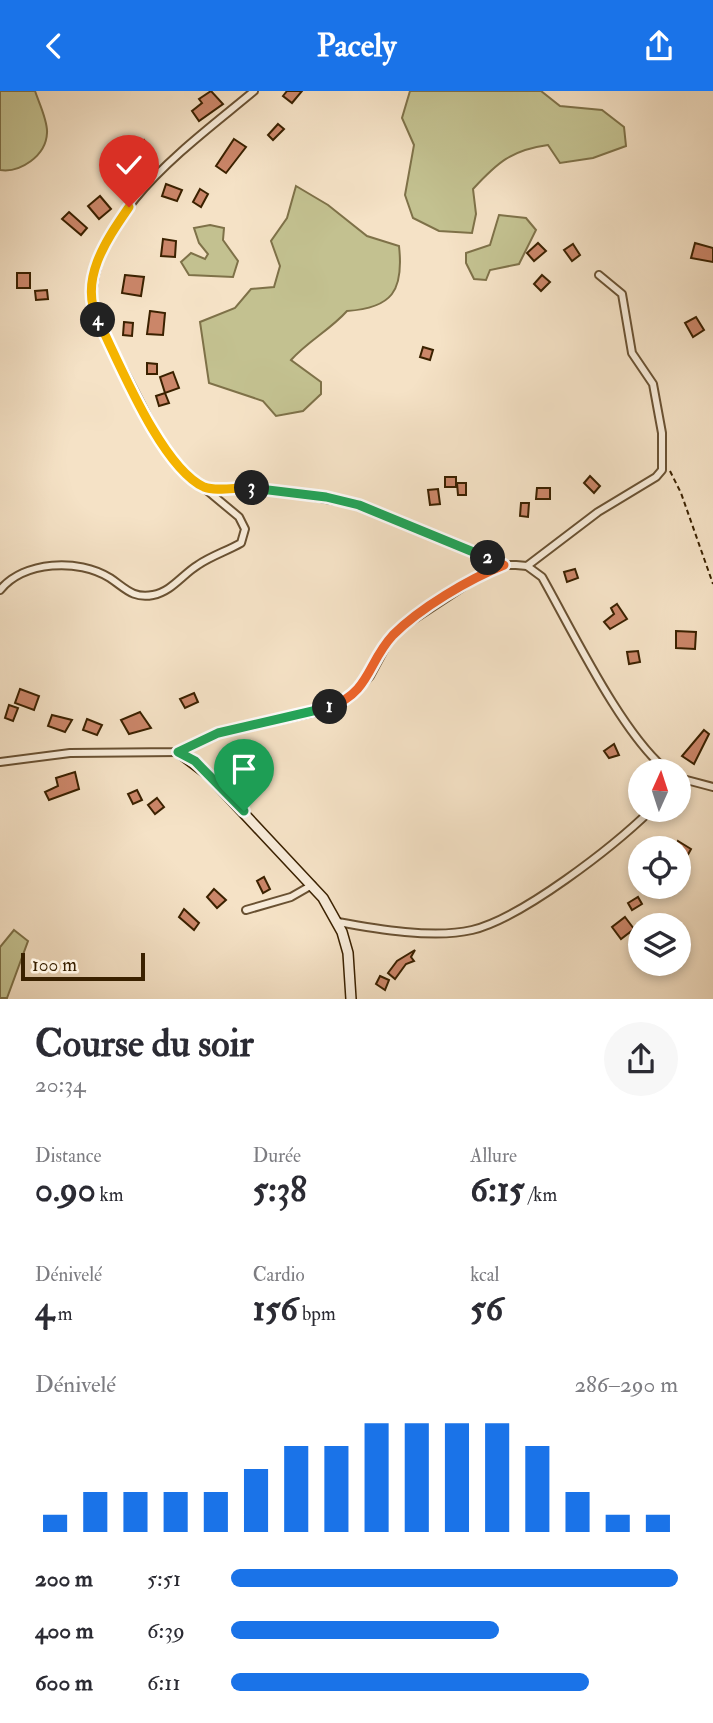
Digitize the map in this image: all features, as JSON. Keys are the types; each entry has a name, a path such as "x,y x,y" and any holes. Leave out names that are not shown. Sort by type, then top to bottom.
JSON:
{"street":[{"path":"0,590 7,582 29,568 60,566 88,570 110,578 122,590 136,595 154,595 169,588 198,564 241,543 245,529 239,517 178,467 160,441 93,310 91,293 94,269 107,240 129,207 172,161 254,91"},
{"path":"527,566 598,512 656,477 662,470 664,460 653,384 632,353 625,301 617,288 599,275"},
{"path":"205,488 293,492 359,505 504,565 527,566 542,577 620,710 655,759"},
{"path":"0,762 94,751 178,752 218,733 304,715 340,703 356,692 370,676 391,637 405,625 484,573 504,565"},
{"path":"178,752 208,774 312,885 338,922 348,953 351,999"},
{"path":"691,781 713,787"},
{"path":"338,922 449,933 491,924 571,875 635,823"},
{"path":"246,910 291,897 312,885"}],"path":[{"path":"664,460 681,493 713,584"}],"shaded area":[{"path":"0,91 35,91 45,118 47,133 42,149 31,161 16,169 0,170"},
{"path":"410,91 541,91 560,106 602,110 624,127 626,146 593,158 560,163 548,145 514,154 473,189 476,214 472,233 439,231 413,218 405,195 414,145 402,118"},
{"path":"296,186 328,205 367,236 399,246 399,275 397,286 385,301 375,306 347,311 291,360 321,382 321,394 303,411 276,416 263,401 209,383 200,322 235,308 251,289 274,287 280,266 271,241 287,218"},
{"path":"499,215 526,218 536,230 519,264 490,270 486,280 474,279 466,263 466,253 490,245"},
{"path":"210,225 224,228 223,240 238,261 233,277 189,275 181,262 191,253 205,259 208,254 199,243 194,228"},
{"path":"14,930 28,941 7,998 0,998 0,947"}],"building":[{"path":"211,91 223,104 199,121 192,111 202,103 199,99"},
{"path":"287,91 302,91 292,103 283,96"},
{"path":"278,124 284,129 273,140 268,135"},
{"path":"234,139 246,147 226,173 216,166"},
{"path":"144,140 151,150 129,165 123,158"},
{"path":"166,184 182,190 177,201 162,196"},
{"path":"200,189 208,194 201,207 193,202"},
{"path":"100,196 111,209 99,219 88,206"},
{"path":"69,212 87,228 81,235 62,219"},
{"path":"163,239 176,241 175,257 161,256"},
{"path":"538,243 546,251 534,261 527,253"},
{"path":"695,243 713,248 713,262 691,258"},
{"path":"573,244 580,255 572,261 564,250"},
{"path":"17,273 30,273 30,288 17,288"},
{"path":"125,275 144,277 141,296 122,293"},
{"path":"542,275 550,282 541,291 534,284"},
{"path":"47,290 48,299 36,300 35,291"},
{"path":"150,311 165,313 163,335 147,334"},
{"path":"696,317 704,330 693,337 685,323"},
{"path":"124,322 133,323 132,336 123,335"},
{"path":"423,347 433,350 430,360 420,357"},
{"path":"147,363 157,364 157,374 147,374"},
{"path":"173,372 179,388 165,393 160,377"},
{"path":"165,393 169,403 159,406 156,396"},
{"path":"590,476 600,486 594,493 584,483"},
{"path":"445,477 456,477 456,487 445,487"},
{"path":"457,483 466,483 466,495 458,495"},
{"path":"537,488 550,488 550,499 536,499"},
{"path":"438,489 440,504 430,505 428,490"},
{"path":"521,503 529,503 528,517 520,516"},
{"path":"575,569 578,578 567,582 564,572"},
{"path":"617,604 627,619 610,629 604,622 614,614 611,608"},
{"path":"676,631 696,632 695,649 676,648"},
{"path":"638,651 640,662 629,664 627,652"},
{"path":"20,689 39,696 34,710 15,703"},
{"path":"194,693 198,702 185,708 180,699"},
{"path":"9,705 18,708 13,721 5,718"},
{"path":"140,712 151,728 129,734 121,720"},
{"path":"52,715 72,720 65,732 48,726"},
{"path":"87,719 102,725 97,735 83,730"},
{"path":"704,730 709,734 694,764 691,759 682,756"},
{"path":"614,744 619,755 609,758 604,751"},
{"path":"230,745 237,751 227,761 222,756"},
{"path":"245,749 254,756 246,764 238,757"},
{"path":"75,772 79,789 49,800 45,792 58,786 56,778"},
{"path":"137,790 142,800 133,804 128,794"},
{"path":"157,798 164,807 155,814 148,805"},
{"path":"264,877 270,889 263,893 257,881"},
{"path":"214,889 226,900 217,908 207,897"},
{"path":"639,899 642,904 632,910 628,903"},
{"path":"184,909 199,923 194,930 179,917"},
{"path":"625,917 628,921 628,934 621,939 612,927"},
{"path":"415,950 411,957 414,961 406,964 395,979 388,973 397,961"},
{"path":"380,976 389,980 385,990 376,984"}],"route":[{"path":"129,207 107,240 94,269 91,293 93,310 160,441 178,467 205,488 293,492 359,505 504,565 455,590 405,625 391,637 370,676 356,692 340,703 279,722 218,733 178,752 195,761 244,811"}]}
